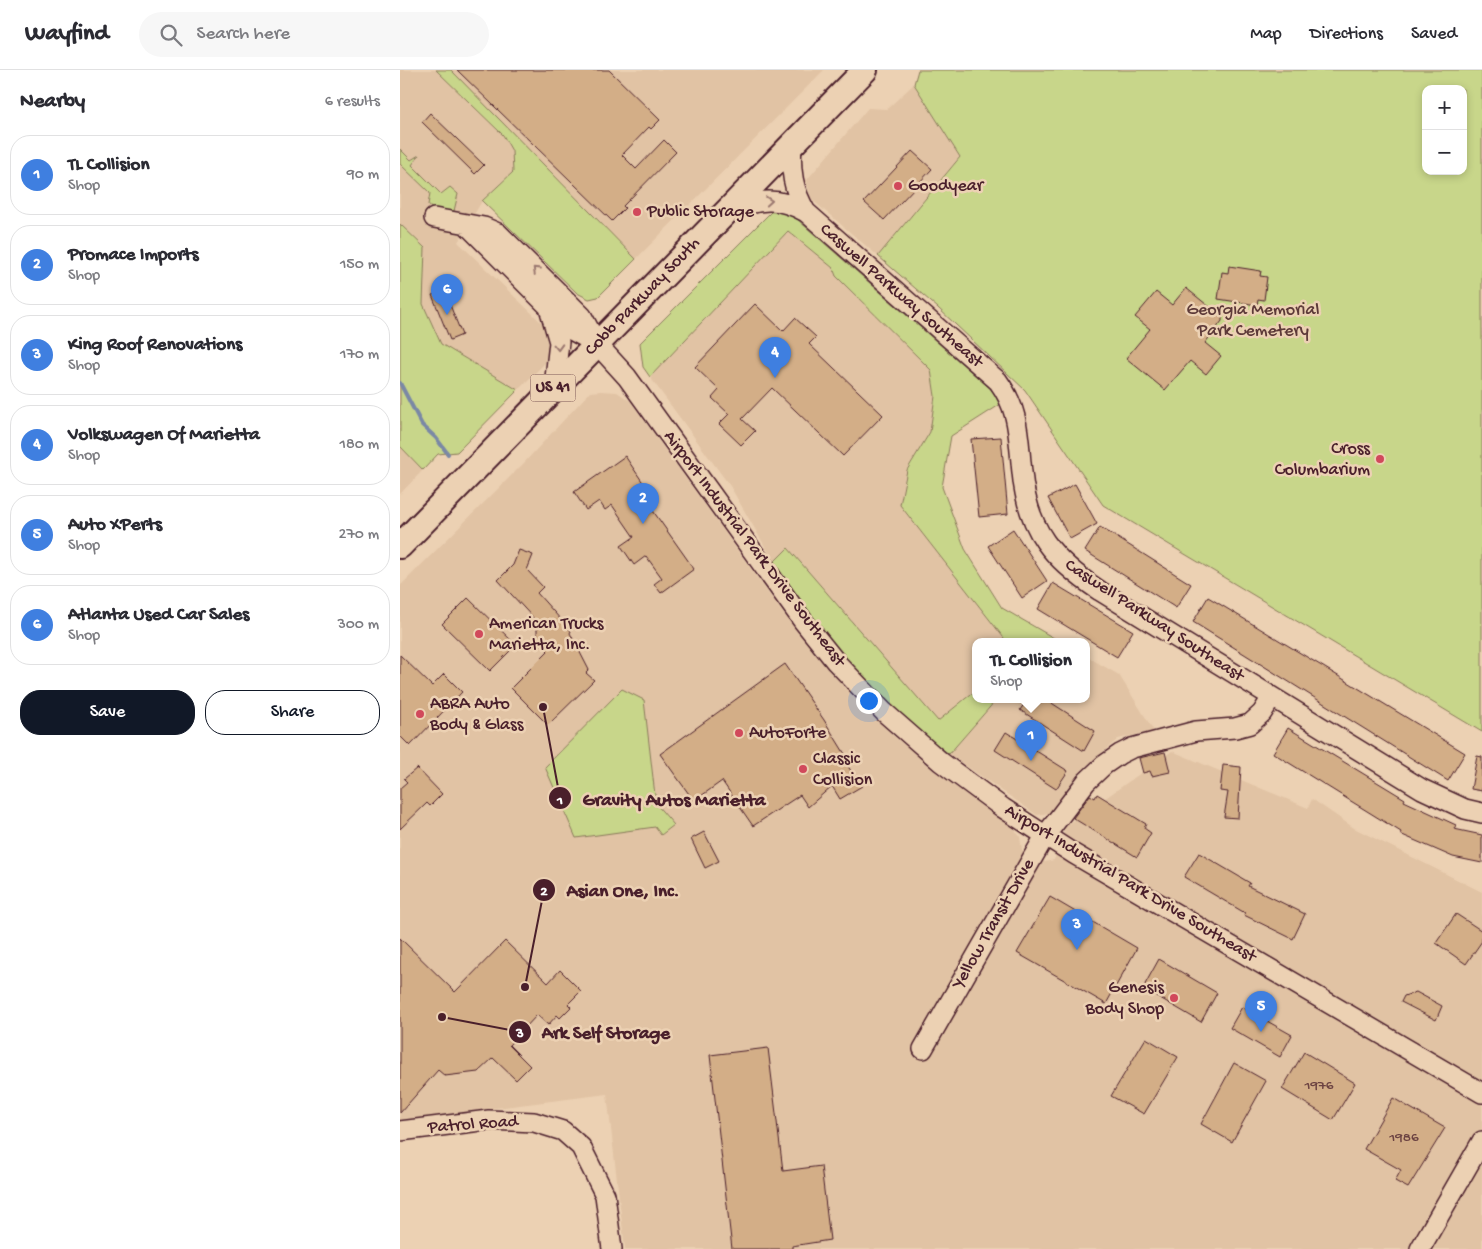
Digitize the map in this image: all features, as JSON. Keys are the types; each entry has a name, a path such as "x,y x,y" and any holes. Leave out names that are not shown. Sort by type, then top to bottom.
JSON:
{"main road":[{"name":"Cobb Parkway South","path":"400,546 865,70"}],"street":[{"name":"Caswell Parkway Southeast","path":"792,145 793,181 796,194 806,212"},
{"name":"Caswell Parkway Southeast","path":"730,209 776,200 792,204 806,212 998,381 1009,396 1016,415 1023,483 1030,513 1045,542 1064,566 1100,591 1422,789 1466,809 1482,813"},
{"path":"434,218 484,227 498,233 582,316 597,344"},
{"path":"467,225 573,331 597,344"},
{"path":"548,307 559,342 554,387"},
{"name":"Airport Industrial Park Drive Southeast","path":"597,344 627,377 803,621 836,662 884,712 941,762 1045,836 1482,1093"},
{"name":"Yellow Transit Drive","path":"923,1049 1045,836 1086,782 1120,754 1196,731 1235,728 1250,724 1262,713 1272,697"},
{"name":"Patrol Road","path":"400,1131 496,1120 534,1122 563,1132 581,1147 605,1196 612,1249"},
{"path":"1420,1249 1482,1141"}],"shaded area":[{"path":"400,70 436,70 503,135 512,151 513,172 482,201 458,242 544,325 550,339 546,362 518,390 441,344 423,304 425,248 400,224"},
{"name":"Public Storage","path":"451,70 824,70 636,259"},
{"path":"914,84 960,156 878,256 811,199 806,181 868,108 887,109"},
{"path":"788,231 833,268 836,276 931,370 935,396 930,432 907,470 900,505 1004,638 972,638 972,693 938,721 788,548 774,562 730,486 650,377"},
{"path":"590,392 617,392 630,401 779,608 815,654 851,695 898,740 1013,827 1020,837 1022,850 1045,862 1054,860 1066,826 1172,751 1308,808 1312,799 1354,828 1482,892 1482,1249 625,1249 607,1094 400,1120 400,586 522,465","holes":["644,700 656,804 674,825 661,835 655,827"]},
{"path":"400,446 423,470 400,494"},
{"path":"1090,658 1119,675 1154,731 1118,739 1084,768 1049,813 1037,815 949,754 993,703 1090,703"}],"green space":[{"path":"436,70 451,70 636,259 598,297 589,299 577,293 482,201 513,172 512,151 503,135"},
{"name":"Georgia Memorial Park Cemetery","path":"918,70 1482,70 1482,732 1103,505 1025,390 938,308 878,256 960,157 914,84"},
{"path":"400,149 411,160 419,155 412,165 441,194 450,187 458,194 454,211 434,210 428,205 430,193 400,164"},
{"path":"774,209 786,210 994,392 1001,404 951,436 942,487 965,549 1002,608 1054,638 1004,638 900,505 907,470 930,432 935,396 931,370 836,276 833,268 788,231 650,377 643,367 640,343"},
{"path":"400,224 425,248 423,304 441,344 518,390 457,452 438,454 423,470 400,446"},
{"path":"788,548 938,721 972,693 972,703 993,703 949,754 877,695 843,662 812,620 774,562"},
{"path":"622,689 644,700 656,804 674,825 661,835 655,827 576,838 545,767"}],"building":[{"path":"457,70 609,70 660,120 651,129 649,127 622,155 636,169 664,140 676,152 623,206 625,208 612,221"},
{"path":"430,113 484,165 475,174 422,122"},
{"name":"Goodyear","path":"912,151 932,169 884,220 864,202"},
{"path":"1229,266 1261,271 1260,276 1267,277 1264,300 1258,299 1257,305 1218,299 1222,272 1228,273"},
{"path":"1186,288 1222,317 1222,321 1205,343 1221,356 1206,374 1190,361 1165,390 1126,358 1150,329 1135,317 1156,292 1172,305"},
{"path":"444,290 462,335 450,340 432,295"},
{"path":"755,304 783,331 795,318 816,337 809,344 883,415 843,456 772,388 742,419 755,431 741,445 719,424 729,414 712,398 719,390 695,367"},
{"path":"1001,437 1008,514 979,517 971,439"},
{"path":"625,456 646,487 639,491 694,569 661,593 654,584 662,578 646,556 634,565 621,546 634,537 612,505 605,510 599,501 586,510 574,492"},
{"path":"1075,484 1097,524 1070,539 1048,498"},
{"path":"1100,527 1191,584 1176,608 1085,551"},
{"path":"1013,529 1047,581 1022,598 988,546"},
{"path":"519,550 533,555 527,570 543,587 537,593 571,631 570,633 589,670 586,673 594,680 548,725 511,688 548,651 537,640 537,622 498,580 513,565"},
{"path":"1053,583 1133,631 1117,657 1090,641 1090,638 1086,638 1038,609"},
{"path":"1208,597 1465,753 1448,781 1193,622"},
{"name":"American Trucks Marietta, Inc.","path":"468,598 516,645 490,671 442,624"},
{"name":"ABRA Auto Body & Glass","path":"400,655 432,686 444,674 462,692 410,746 400,736"},
{"path":"785,664 824,720 848,759 844,761 862,786 840,799 832,786 808,807 800,795 753,826 722,781 694,801 660,754"},
{"path":"1025,703 1052,703 1095,731 1084,751 1020,710"},
{"path":"1288,728 1405,799 1404,801 1456,825 1454,829 1482,835 1482,863 1453,857 1400,834 1401,832 1273,753"},
{"path":"1006,732 1068,771 1056,789 995,750"},
{"path":"1165,752 1170,772 1152,776 1150,771 1143,773 1139,758"},
{"path":"1477,756 1482,757 1482,791 1471,789"},
{"path":"1223,765 1241,767 1238,818 1224,817 1228,792 1220,791"},
{"path":"417,768 442,794 430,806 427,803 400,829 400,788 407,782 404,779"},
{"path":"1097,794 1146,824 1144,828 1151,833 1137,857 1073,818 1090,795 1095,798"},
{"path":"704,832 719,861 705,868 691,839"},
{"path":"1199,853 1250,883 1248,886 1305,914 1293,939 1244,915 1245,913 1184,877"},
{"path":"1050,897 1137,948 1106,1004 1017,953"},
{"path":"1456,914 1482,931 1482,941 1466,964 1436,943"},
{"path":"400,938 455,992 505,941 548,983 560,970 581,991 568,1004 571,1007 560,1018 557,1015 548,1025 537,1015 509,1045 530,1066 516,1080 493,1058 478,1072 445,1076 438,1070 400,1113"},
{"path":"1159,959 1217,993 1201,1022 1143,988"},
{"path":"1416,992 1442,1006 1436,1020 1401,1002 1404,996"},
{"path":"1242,1007 1292,1035 1280,1057 1230,1028"},
{"path":"1146,1038 1178,1057 1144,1114 1111,1096"},
{"path":"768,1048 783,1171 821,1166 830,1240 792,1246 792,1249 732,1249 710,1055"},
{"path":"1304,1052 1355,1083 1333,1120 1282,1089"},
{"path":"1234,1063 1266,1081 1232,1142 1201,1124"},
{"path":"1393,1098 1445,1128 1408,1188 1395,1181 1401,1170 1364,1149"}],"waterway":[{"path":"400,383 422,425 436,438 448,454"}],"place":[{"name":"Goodyear","path":"898,186"},
{"name":"Public Storage","path":"637,212"},
{"name":"Atlanta Used Car Sales","path":"447,315"},
{"name":"Volkswagen Of Marietta","path":"775,378"},
{"name":"Cross Columbarium","path":"1380,459"},
{"name":"Promace Imports","path":"643,524"},
{"name":"American Trucks Marietta, Inc.","path":"479,634"},
{"name":"Gravity Autos Marietta","path":"543,707"},
{"name":"ABRA Auto Body & Glass","path":"420,714"},
{"name":"AutoForte","path":"739,733"},
{"name":"TL Collision","path":"1031,761"},
{"name":"Classic Collision","path":"803,769"},
{"name":"King Roof Renovations","path":"1077,950"},
{"name":"Asian One, Inc.","path":"525,987"},
{"name":"Genesis Body Shop","path":"1174,998"},
{"name":"Ark Self Storage","path":"442,1017"},
{"name":"Auto XPerts","path":"1261,1032"}]}
